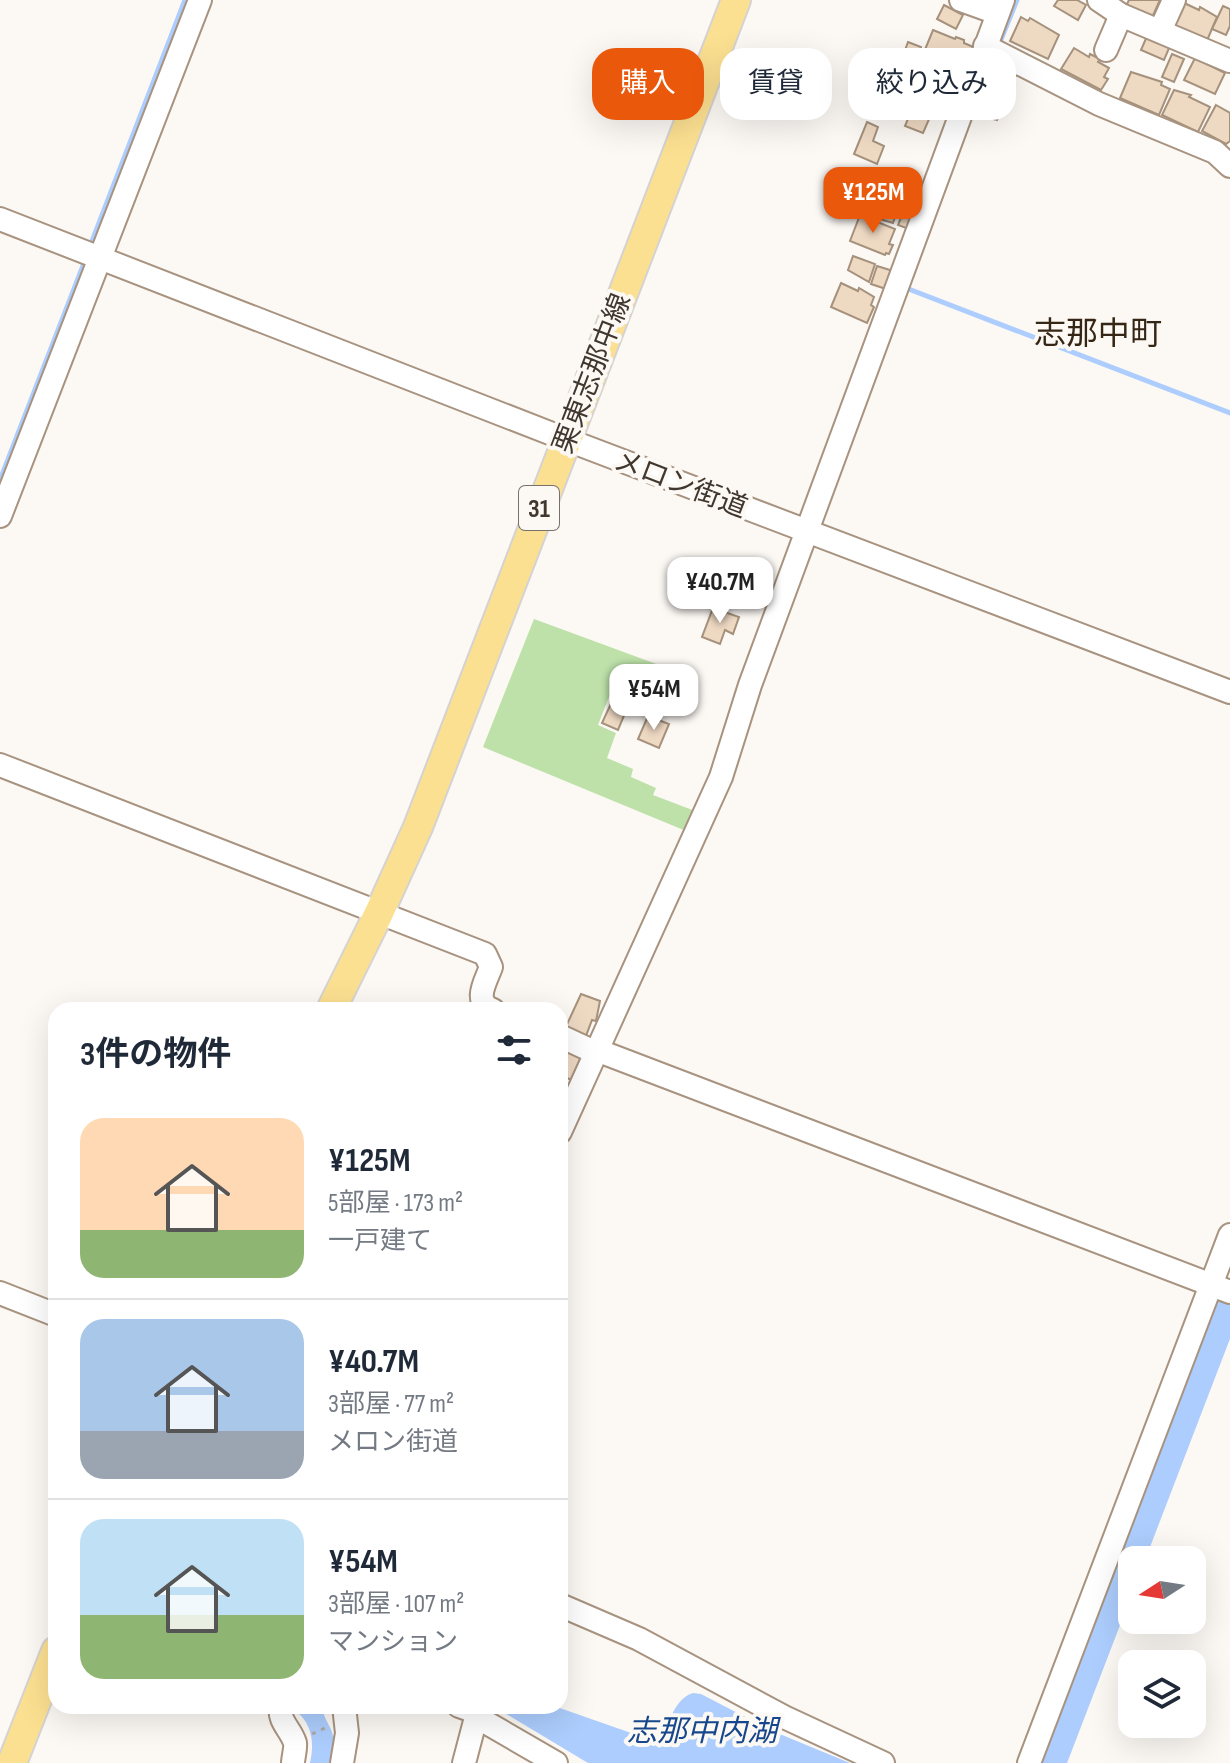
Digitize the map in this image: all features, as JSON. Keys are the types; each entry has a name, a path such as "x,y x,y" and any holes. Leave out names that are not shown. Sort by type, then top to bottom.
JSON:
{"main road":[{"name":"栗東志那中線","path":"335,1002 418,827 736,0"},
{"path":"12,1763 48,1671"}],"street":[{"path":"0,516 91,253 200,0"},
{"path":"568,1115 721,777 750,685 1000,7 961,0"},
{"path":"1099,0 1121,15 1230,61"},
{"path":"1160,31 1174,0"},
{"path":"1106,50 1121,15"},
{"path":"985,46 1099,104 1215,152 1230,166"},
{"name":"メロン街道","path":"0,219 565,439 1230,692"},
{"path":"0,765 485,954 491,967 481,993 482,1002"},
{"path":"568,1040 1220,1288"},
{"path":"1029,1763 1220,1288 1230,1235"},
{"path":"0,1293 48,1312"},
{"path":"568,1608 639,1639 784,1717 883,1763"},
{"path":"280,1714 294,1753"},
{"path":"342,1763 347,1733 344,1714"},
{"path":"464,1763 470,1714"},
{"path":"477,1714 487,1723 556,1763"}],"path":[{"path":"294,1753 342,1714"}],"green space":[{"path":"534,619 697,679 690,697 637,678 631,696 612,689 598,725 616,733 607,758 633,769 631,777 656,788 653,795 695,811 686,831 483,747"}],"water":[{"name":"志那中内湖","path":"693,1693 701,1694 770,1730 850,1763 588,1763 506,1714 568,1714 568,1711 654,1741 675,1708"},
{"path":"299,1714 324,1714 334,1739 330,1763 310,1763 312,1740"}],"building":[{"path":"1058,0 1077,0 1086,5 1078,20 1054,6"},
{"path":"1129,0 1163,0 1159,2 1151,20 1125,8"},
{"path":"1180,1 1199,10 1200,7 1217,17 1206,43 1169,27"},
{"path":"944,5 963,15 956,29 937,19"},
{"path":"1223,6 1230,9 1230,26 1226,35 1212,29"},
{"path":"1021,17 1028,21 1030,18 1059,35 1048,59 1010,41"},
{"path":"933,30 964,40 964,43 976,48 926,48"},
{"path":"1147,36 1170,46 1164,60 1141,50"},
{"path":"908,42 921,47 921,48 906,48"},
{"path":"1074,48 1089,57 1090,54 1100,59 1098,62 1109,68 1104,77 1108,79 1101,90 1061,69"},
{"path":"1172,54 1184,59 1174,82 1162,77"},
{"path":"1195,58 1225,73 1215,94 1184,80"},
{"path":"1131,72 1162,82 1161,85 1170,89 1159,115 1120,98"},
{"path":"1174,90 1191,95 1189,97 1210,107 1198,132 1162,115"},
{"path":"1216,105 1230,113 1230,141 1226,144 1202,131"},
{"path":"907,120 929,120 923,133 905,126"},
{"path":"867,122 878,127 873,141 884,146 877,164 854,154"},
{"path":"876,180 887,184 881,198 871,194"},
{"path":"882,199 899,205 893,223 876,218"},
{"path":"905,208 915,212 909,229 898,225"},
{"path":"860,215 895,229 889,254 850,241"},
{"path":"853,256 875,264 869,282 848,270"},
{"path":"877,266 893,271 886,289 871,284"},
{"path":"841,283 858,291 859,288 874,297 871,305 874,307 867,323 831,307"},
{"path":"713,608 739,617 733,634 725,630 720,644 702,637"},
{"path":"613,699 628,706 618,730 602,723"},
{"path":"648,716 669,724 659,748 638,739"},
{"path":"581,994 600,1001 596,1021 592,1020 586,1036 594,1039 568,1034 568,1022"},
{"path":"568,1049 581,1057 571,1080 568,1078"}],"waterway":[{"path":"89,249 185,0"},
{"path":"998,47 1017,0"},
{"path":"0,480 86,258"},
{"path":"907,284 906,288 1230,413"},
{"path":"1051,1763 1230,1297"}],"district":[{"name":"志那中町","path":"1098,333"}]}
